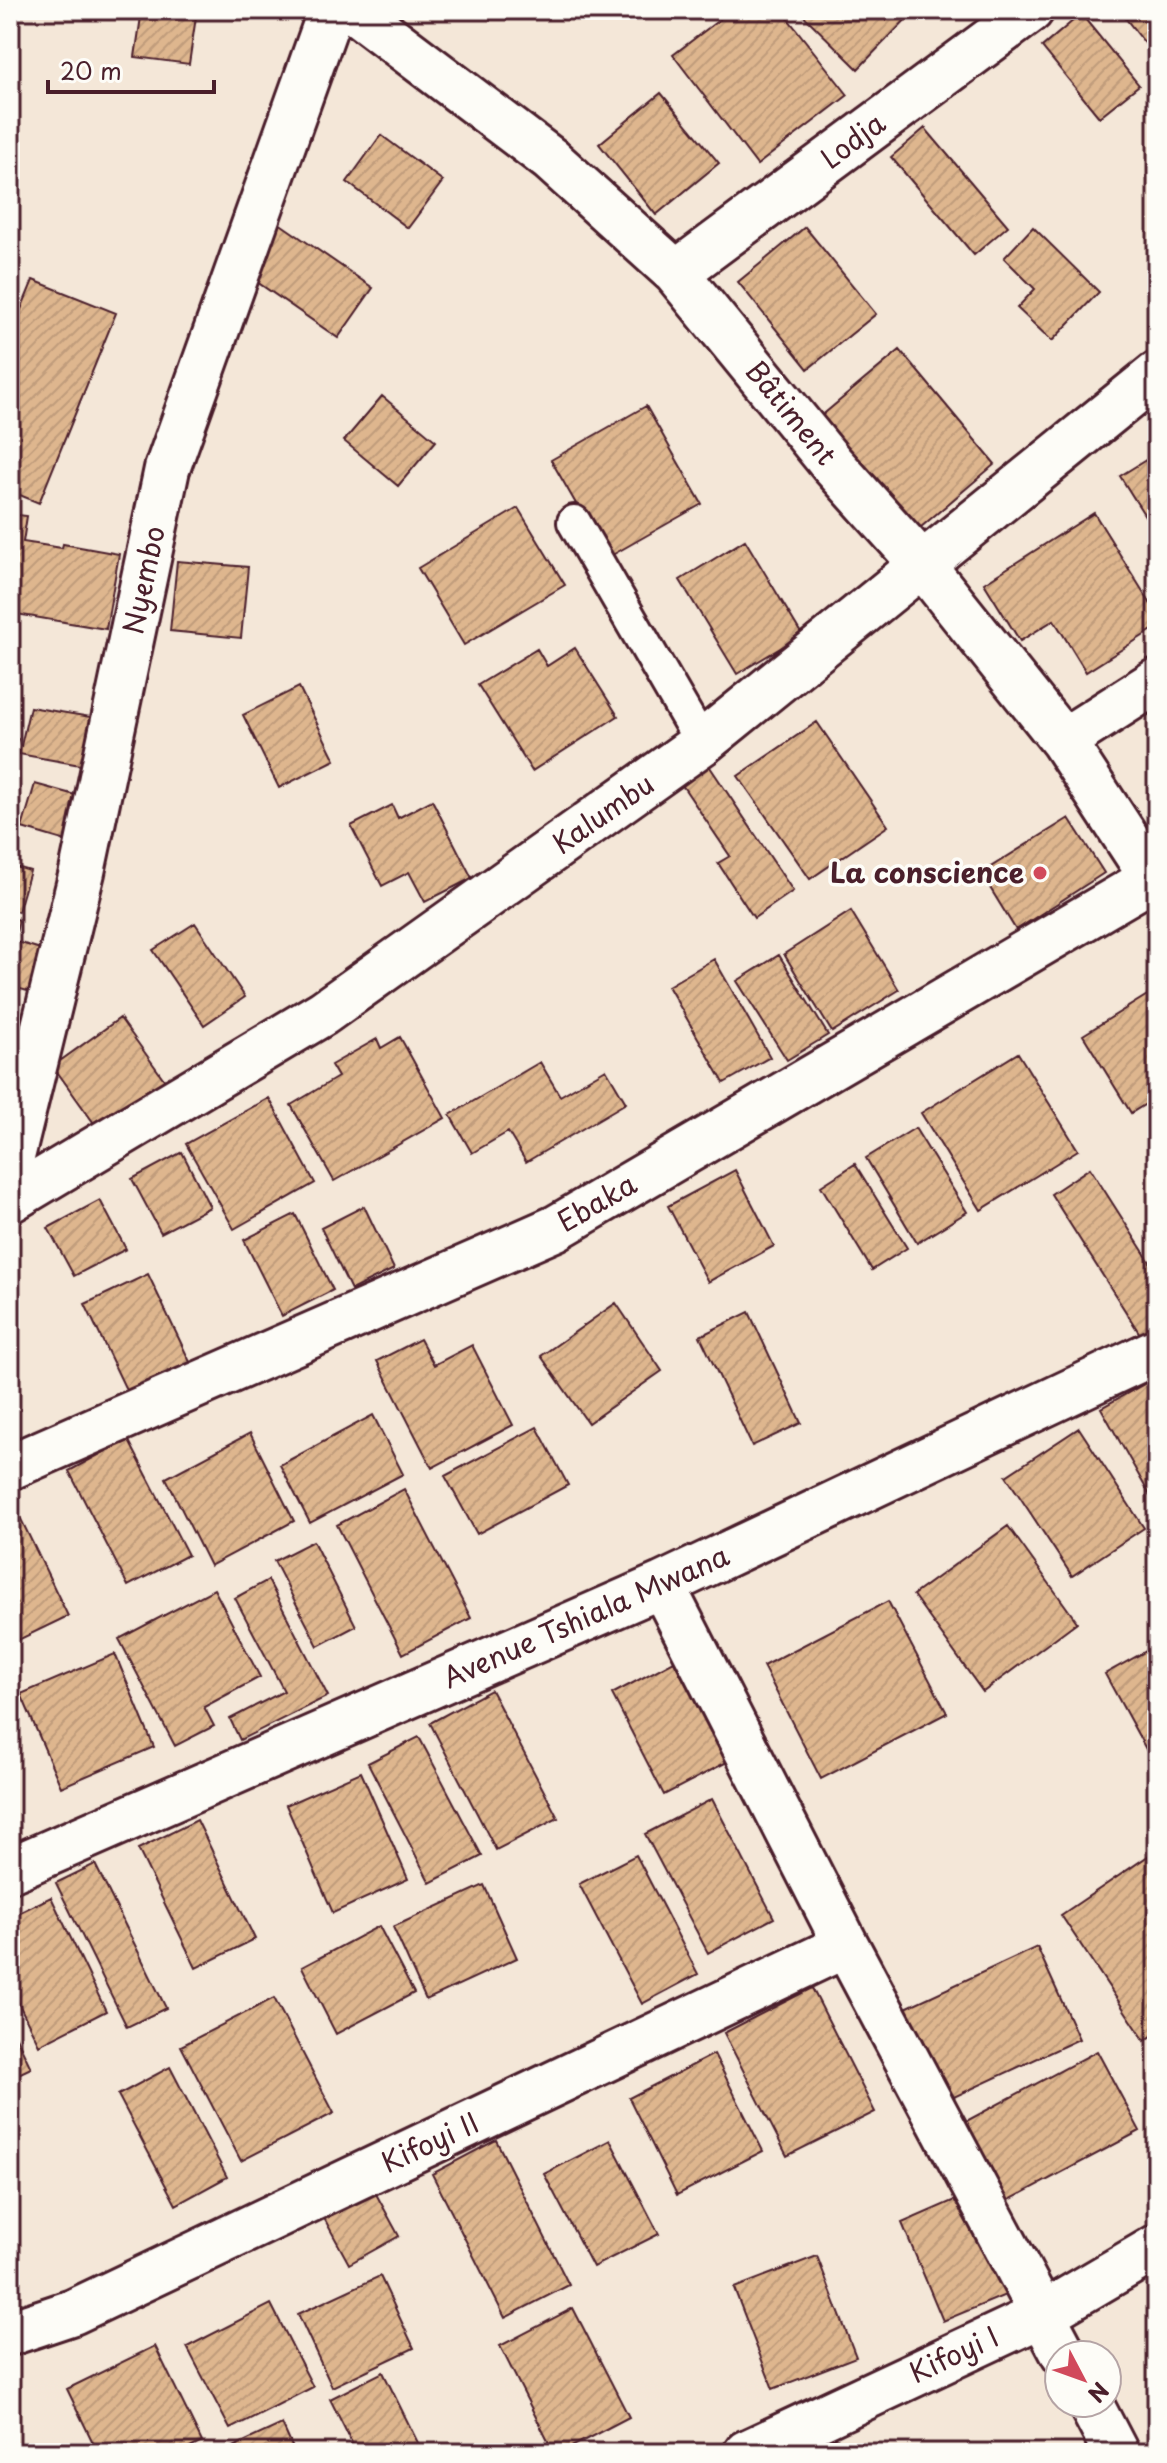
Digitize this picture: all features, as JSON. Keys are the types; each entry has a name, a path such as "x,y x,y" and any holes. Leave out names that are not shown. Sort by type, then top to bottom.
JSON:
{"street":[{"name":"Nyembo","path":"10,1165 82,872 167,469 331,10"},
{"name":"Bâtiment","path":"353,10 550,159 676,273 831,463 921,563 1063,741 1155,881"},
{"name":"Lodja","path":"676,273 1031,10"},
{"name":"Kalumbu","path":"10,1200 323,1013 702,743 1157,374"},
{"path":"1063,741 1157,681"},
{"name":"Ebaka","path":"10,1467 556,1228 1155,881"},
{"name":"Avenue Tshiala Mwana","path":"10,1870 662,1585 1157,1351"},
{"path":"662,1585 846,1945 1056,2339"},
{"name":"Kifoyi II","path":"10,2333 73,2312 846,1945"},
{"name":"Kifoyi I","path":"746,2453 1043,2314 1157,2247"},
{"path":"1098,2419 1116,2453"}],"lane":[{"path":"574,522 702,743"}],"building":[{"path":"142,10 197,10 189,64 135,57"},
{"path":"732,10 781,10 848,95 757,165 673,55"},
{"path":"798,10 915,10 858,69"},
{"path":"1119,10 1157,10 1157,40 1148,47"},
{"path":"1081,14 1139,85 1099,117 1042,47"},
{"path":"661,93 719,163 656,215 599,144"},
{"path":"925,128 1008,226 974,255 891,157"},
{"path":"381,135 443,181 408,228 347,182"},
{"path":"279,223 373,288 338,338 244,273"},
{"path":"805,227 876,314 808,369 738,282"},
{"path":"1033,227 1099,292 1052,341 1017,308 1035,289 1004,258"},
{"path":"33,280 116,313 39,503 10,491 10,336"},
{"path":"900,350 995,464 914,533 819,418"},
{"path":"382,396 436,441 398,486 344,441"},
{"path":"646,406 702,504 607,558 551,460"},
{"path":"1157,453 1157,535 1120,476"},
{"path":"518,508 565,585 464,645 418,568"},
{"path":"1094,513 1157,614 1157,627 1086,672 1054,620 1020,641 984,583"},
{"path":"10,514 27,516 23,542 62,548 63,544 119,554 106,629 10,613"},
{"path":"745,540 802,635 737,674 680,580"},
{"path":"177,561 248,567 241,638 170,631"},
{"path":"575,648 618,716 532,771 478,685 537,649 547,666"},
{"path":"299,687 335,760 279,788 243,715"},
{"path":"30,707 97,718 86,766 19,754"},
{"path":"817,722 888,826 810,879 738,776"},
{"path":"10,736 18,739 10,767"},
{"path":"706,761 793,891 754,918 718,863 730,856 678,779"},
{"path":"35,784 86,798 73,843 22,828"},
{"path":"432,800 472,878 425,902 409,872 382,886 351,826 392,805 398,818"},
{"path":"1069,818 1104,873 1016,930 981,873"},
{"path":"10,865 30,871 18,912 10,909"},
{"path":"851,911 899,990 832,1032 784,954"},
{"path":"10,917 19,920 14,941 44,950 31,992 10,986"},
{"path":"195,923 245,997 204,1025 153,950"},
{"path":"779,955 828,1035 787,1060 737,981"},
{"path":"714,959 770,1057 724,1083 668,986"},
{"path":"1157,989 1157,1097 1131,1113 1083,1035"},
{"path":"120,1018 168,1085 101,1133 53,1066"},
{"path":"400,1037 445,1118 334,1181 291,1105 338,1077 331,1065 377,1039 381,1048"},
{"path":"1018,1053 1078,1150 981,1210 921,1113"},
{"path":"540,1062 560,1096 606,1069 626,1103 526,1162 508,1132 472,1153 450,1115"},
{"path":"269,1098 315,1183 234,1229 186,1144"},
{"path":"915,1128 967,1212 917,1243 866,1158"},
{"path":"182,1152 210,1207 161,1233 132,1179"},
{"path":"855,1164 907,1248 872,1270 821,1186"},
{"path":"1090,1168 1157,1273 1157,1334 1145,1342 1051,1194"},
{"path":"735,1170 774,1246 708,1282 668,1206"},
{"path":"100,1200 126,1249 74,1276 48,1228"},
{"path":"364,1206 394,1269 351,1290 321,1228"},
{"path":"295,1214 333,1290 282,1316 244,1240"},
{"path":"148,1274 191,1364 128,1394 85,1304"},
{"path":"616,1303 662,1371 588,1423 541,1356"},
{"path":"749,1312 801,1423 752,1446 700,1336"},
{"path":"420,1339 434,1365 472,1345 513,1425 432,1468 377,1361"},
{"path":"1157,1377 1157,1508 1101,1408"},
{"path":"373,1415 403,1474 310,1523 280,1465"},
{"path":"537,1427 568,1485 477,1534 445,1476"},
{"path":"1079,1428 1144,1528 1072,1576 1006,1476"},
{"path":"250,1433 294,1521 210,1566 166,1478"},
{"path":"128,1439 188,1555 128,1586 69,1471"},
{"path":"404,1489 471,1618 403,1654 337,1525"},
{"path":"19,1515 68,1616 10,1644 10,1519"},
{"path":"1008,1526 1077,1622 983,1692 913,1595"},
{"path":"313,1541 356,1626 318,1646 274,1561"},
{"path":"268,1580 328,1696 240,1740 230,1719 284,1691 235,1598"},
{"path":"214,1589 260,1677 204,1707 214,1726 175,1746 119,1639"},
{"path":"888,1601 947,1713 821,1779 763,1666"},
{"path":"1157,1645 1157,1745 1147,1751 1105,1674"},
{"path":"115,1654 154,1747 61,1787 21,1694"},
{"path":"674,1661 727,1762 664,1795 612,1694"},
{"path":"491,1690 558,1818 496,1850 430,1723"},
{"path":"419,1737 482,1856 430,1883 368,1763"},
{"path":"361,1772 408,1879 333,1913 286,1805"},
{"path":"712,1799 774,1918 708,1953 645,1834"},
{"path":"197,1820 255,1939 196,1968 138,1849"},
{"path":"1157,1850 1157,2032 1145,2041 1061,1915"},
{"path":"636,1855 698,1974 642,2004 579,1884"},
{"path":"95,1864 166,2008 127,2027 56,1883"},
{"path":"484,1885 517,1958 426,2000 393,1927"},
{"path":"51,1897 106,2011 39,2045 10,1986 10,1917"},
{"path":"379,1926 414,1993 336,2034 302,1967"},
{"path":"1037,1947 1079,2039 941,2103 899,2011"},
{"path":"812,1988 875,2112 787,2156 724,2033"},
{"path":"274,1998 334,2113 241,2161 181,2046"},
{"path":"10,2024 31,2068 10,2078"},
{"path":"1097,2051 1140,2131 1000,2205 959,2125"},
{"path":"714,2054 763,2151 677,2195 629,2098"},
{"path":"170,2067 227,2177 176,2205 118,2095"},
{"path":"496,2140 569,2285 505,2318 432,2174"},
{"path":"610,2140 659,2234 593,2267 544,2174"},
{"path":"369,2181 399,2236 349,2264 319,2209"},
{"path":"966,2195 1008,2294 943,2321 902,2223"},
{"path":"817,2256 856,2357 773,2389 734,2288"},
{"path":"380,2276 414,2348 332,2387 298,2314"},
{"path":"271,2304 313,2387 230,2429 187,2347"},
{"path":"573,2308 629,2417 560,2453 554,2453 500,2346"},
{"path":"155,2346 202,2442 180,2453 98,2453 67,2389"},
{"path":"383,2372 423,2453 357,2453 330,2399"},
{"path":"282,2424 295,2453 227,2453 226,2450"}],"place":[{"name":"La conscience","path":"1040,873"}]}
